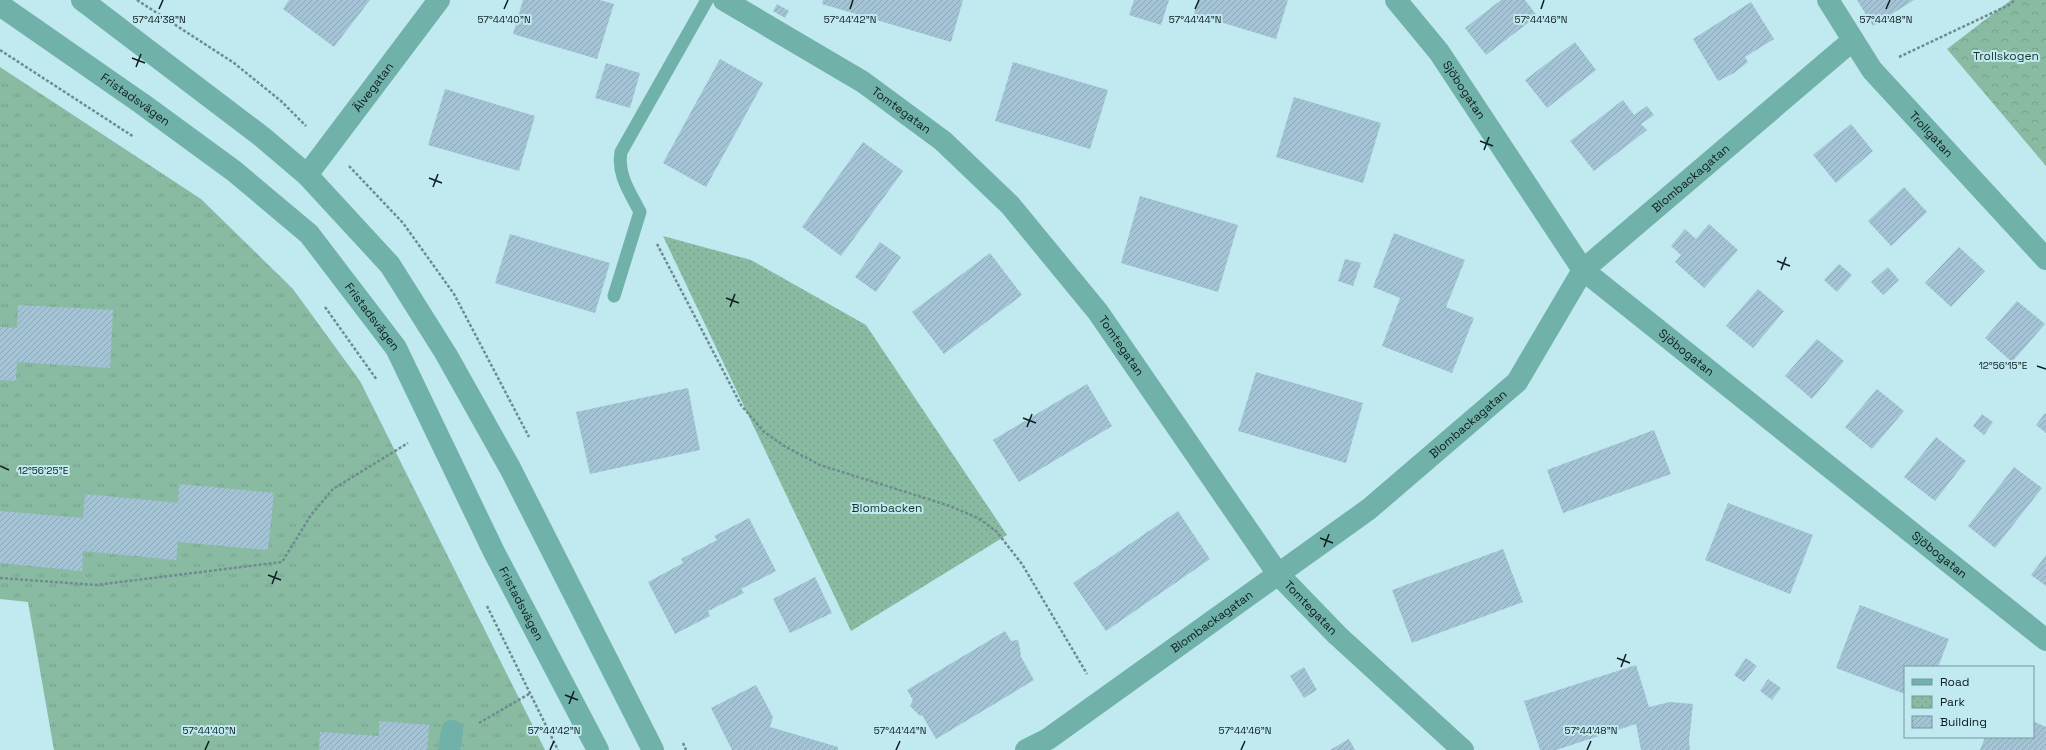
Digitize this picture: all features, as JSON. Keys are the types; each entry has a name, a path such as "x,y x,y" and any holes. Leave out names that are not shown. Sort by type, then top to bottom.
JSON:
{"street":[{"path":"82,0 261,136 307,175 390,265 446,354 510,468 653,750"},
{"name":"Älvegatan","path":"307,175 439,0"},
{"name":"Tomtegatan","path":"724,0 863,82 943,141 1010,205 1098,312 1278,574 1337,635 1463,750"},
{"name":"Sjöbogatan","path":"1396,0 1439,52 1583,270 2046,640"},
{"name":"Trollgatan","path":"1828,0 1872,70 2046,259"},
{"name":"Fristadsvägen","path":"0,5 141,103 234,171 309,234 396,348 494,552 598,750"},
{"name":"Blombackagatan","path":"1026,750 1051,744 1102,700 1369,509 1517,382 1583,270 1853,40"}],"lane":[{"path":"614,296 640,212 621,175 619,161 620,152 707,0"}],"path":[{"path":"1872,70 2009,5 2015,0"},
{"path":"0,50 141,141"},
{"path":"640,212 741,405 764,432 786,447 820,465 950,506 978,518 996,531 1022,564 1102,700"},
{"path":"322,303 380,386"},
{"path":"0,578 96,584 282,562 311,516 333,489 408,444 405,436"},
{"path":"484,601 558,750"},
{"path":"451,741 529,694"}],"green space":[{"name":"Trollskogen","path":"2011,0 2046,0 2046,166 1947,49"},
{"path":"0,67 201,199 293,289 360,381 545,750 54,750 28,602 0,599"},
{"name":"Blombacken","path":"663,236 751,260 866,325 1007,535 851,631"}],"building":[{"path":"289,0 370,0 334,47 283,9"},
{"path":"523,0 600,0 614,4 597,59 513,34"},
{"path":"823,0 963,0 951,42 822,4"},
{"path":"1134,0 1169,0 1161,25 1129,15"},
{"path":"1198,0 1288,0 1276,39 1194,14"},
{"path":"1501,0 1525,0 1537,16 1486,55 1465,28"},
{"path":"1857,0 1914,0 1873,26"},
{"path":"1751,2 1774,39 1745,57 1748,62 1734,73 1718,81 1693,39"},
{"path":"777,4 789,11 785,18 773,11"},
{"path":"1575,42 1596,70 1547,108 1525,80"},
{"path":"720,59 763,83 706,187 663,163"},
{"path":"1013,62 1108,90 1090,149 995,121"},
{"path":"606,63 640,73 630,108 595,98"},
{"path":"445,89 535,116 519,171 428,145"},
{"path":"1294,97 1381,123 1363,183 1276,157"},
{"path":"1623,100 1634,115 1647,106 1654,115 1641,124 1647,130 1594,171 1570,141"},
{"path":"1851,124 1873,151 1836,183 1813,155"},
{"path":"863,142 903,171 841,256 802,227"},
{"path":"1904,187 1927,212 1891,246 1868,221"},
{"path":"1140,196 1238,225 1218,292 1121,263"},
{"path":"1709,224 1738,250 1704,288 1675,262 1681,255 1671,246 1685,229 1696,239"},
{"path":"1394,233 1465,260 1446,307 1474,318 1452,373 1382,346 1400,298 1373,287"},
{"path":"510,234 610,263 595,313 495,283"},
{"path":"880,242 901,257 876,292 855,277"},
{"path":"1959,247 1985,271 1951,307 1925,283"},
{"path":"990,253 1022,295 944,354 912,312"},
{"path":"1345,259 1361,263 1353,286 1338,281"},
{"path":"1839,264 1852,275 1837,292 1824,280"},
{"path":"1888,267 1899,280 1883,295 1871,282"},
{"path":"1758,289 1784,311 1753,348 1726,326"},
{"path":"2017,301 2045,324 2012,362 1985,338"},
{"path":"18,305 113,310 110,368 17,362 16,381 0,380 0,327 17,328"},
{"path":"1817,339 1844,361 1812,399 1785,376"},
{"path":"1256,372 1363,403 1346,463 1238,431"},
{"path":"1087,384 1112,426 1019,482 993,440"},
{"path":"688,388 700,450 590,474 576,412"},
{"path":"1877,389 1904,411 1872,449 1845,427"},
{"path":"2045,413 2046,414 2046,433 2036,425"},
{"path":"1982,414 1993,422 1984,435 1973,426"},
{"path":"1654,430 1671,474 1563,513 1547,470"},
{"path":"1936,437 1966,461 1935,501 1904,477"},
{"path":"2014,467 2042,488 1995,548 1968,526"},
{"path":"179,484 274,493 268,550 178,542 176,560 83,551 82,571 0,563 0,511 83,518 85,494 178,503"},
{"path":"1728,503 1813,535 1790,594 1705,560"},
{"path":"1178,511 1210,559 1106,631 1073,583"},
{"path":"749,518 776,571 741,589 744,593 708,611 710,616 675,634 648,582 683,563 681,559 717,540 714,536"},
{"path":"1503,549 1523,602 1412,643 1392,590"},
{"path":"2046,555 2046,586 2031,575"},
{"path":"815,577 832,613 790,633 773,599"},
{"path":"1860,605 1949,639 1938,666 1904,666 1904,694 1836,668"},
{"path":"1005,631 1011,641 1018,640 1020,655 1034,680 936,739 922,715 920,716 910,706 913,700 907,690"},
{"path":"1746,658 1757,666 1744,682 1734,675"},
{"path":"1636,665 1649,707 1670,702 1693,704 1689,741 1690,750 1641,750 1636,724 1556,750 1540,750 1524,701"},
{"path":"1304,667 1317,690 1304,698 1290,676"},
{"path":"1768,679 1781,688 1772,700 1760,691"},
{"path":"756,685 773,717 770,727 838,747 838,750 732,750 711,708"},
{"path":"379,721 429,725 427,750 319,750 320,732 379,736"},
{"path":"2034,721 2046,727 2046,750 1980,750 1985,738 2034,738"},
{"path":"1349,739 1355,750 1330,750"}]}
